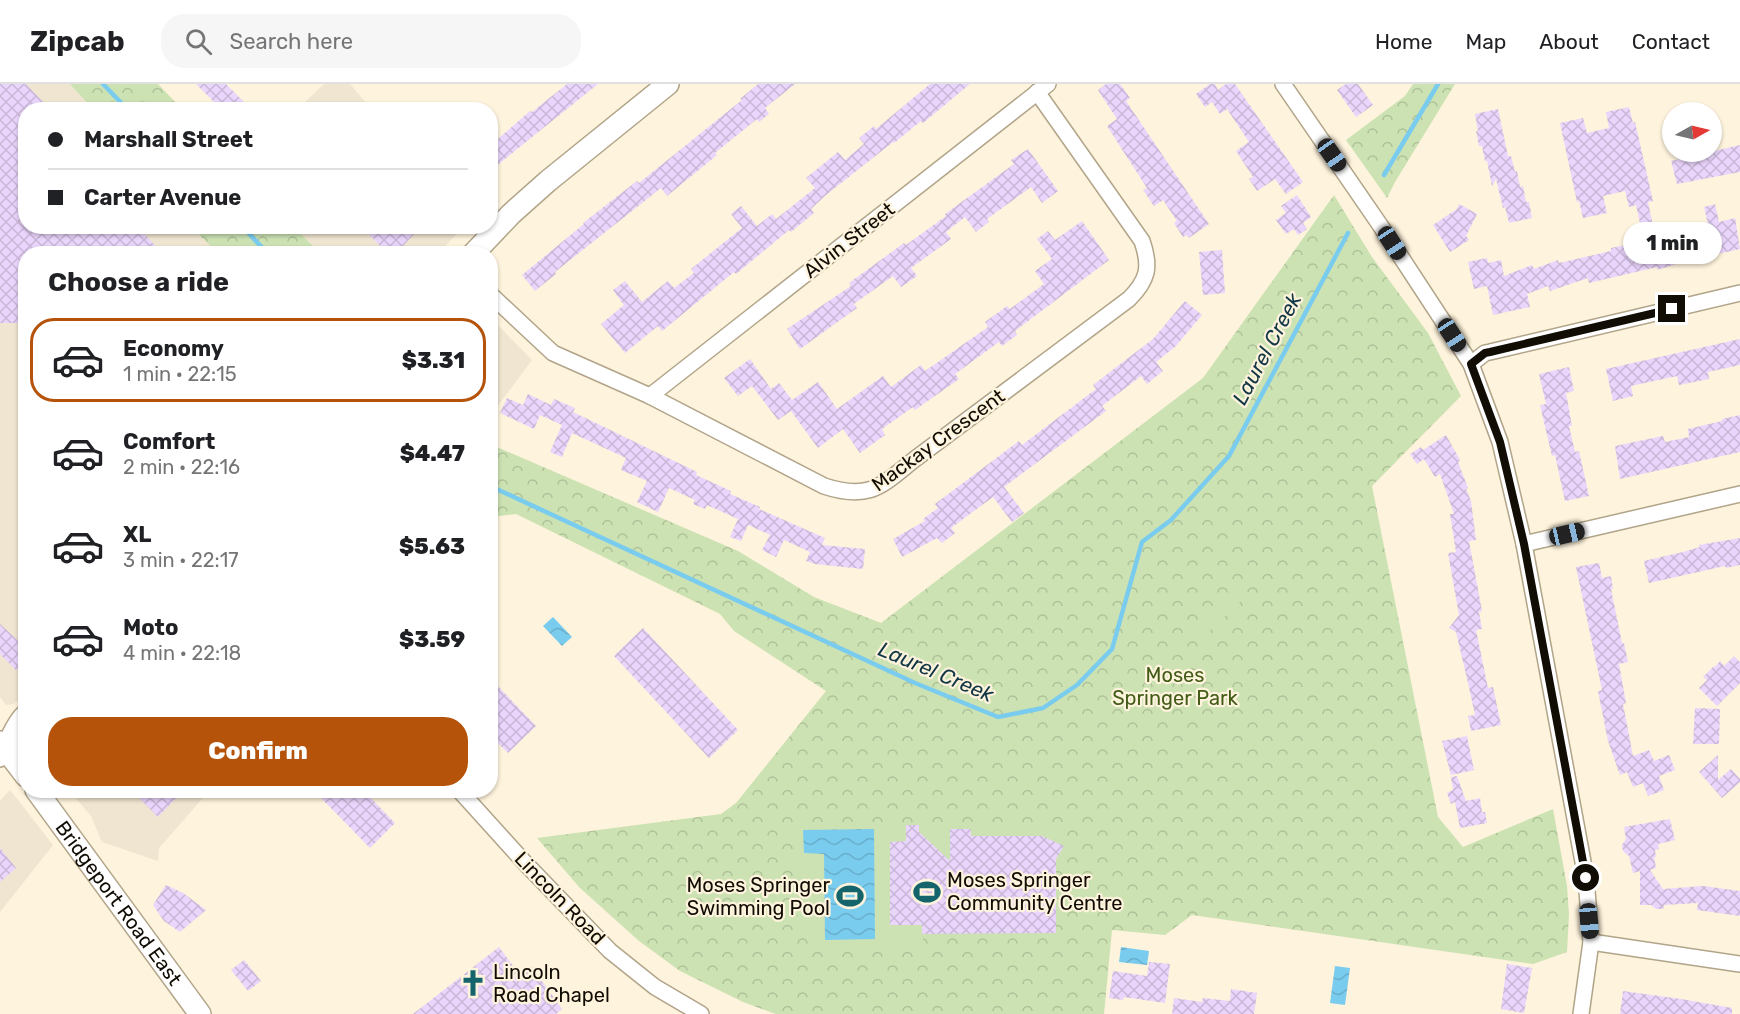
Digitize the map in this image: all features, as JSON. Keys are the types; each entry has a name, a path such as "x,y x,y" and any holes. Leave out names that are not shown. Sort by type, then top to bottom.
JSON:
{"main road":[{"path":"498,228 548,181 668,84"},
{"path":"481,246 492,234"},
{"path":"18,724 8,747 18,763"},
{"name":"Bridgeport Road East","path":"42,798 201,1014"}],"street":[{"path":"1283,84 1380,225 1471,364 1500,442 1524,544 1586,878 1591,942 1581,1014"},
{"name":"Mackay Crescent","path":"498,301 553,353 650,396 824,486 867,492 880,486 1129,299 1139,289 1147,273 1147,256 1142,241 1042,88"},
{"name":"Alvin Street","path":"650,396 1042,88"},
{"path":"1471,364 1485,353 1740,293"},
{"path":"1524,544 1740,494"},
{"name":"Lincoln Road","path":"466,798 610,951 655,987 701,1014"},
{"path":"1591,942 1740,964"}],"shaded area":[{"path":"0,84 70,84 87,102 18,102 18,234 198,234 211,246 18,246 18,700 14,704 6,705 0,697"},
{"path":"324,84 350,84 365,102 305,102"},
{"path":"301,234 457,234 445,246 313,246"},
{"path":"498,325 532,360 498,406"},
{"path":"10,790 53,845 0,912 0,801"},
{"path":"76,798 203,798 159,848 158,861 102,842 91,816"}],"green space":[{"path":"70,84 158,84 175,102 86,102"},
{"path":"1413,84 1455,84 1387,198 1346,140 1405,96"},
{"name":"Moses Springer Park","path":"1334,195 1372,257 1428,333 1461,396 1372,486 1438,817 1463,847 1553,809 1567,886 1569,914 1567,952 1533,964 1192,915 1165,935 1112,930 1104,1014 776,1014 743,1002 680,971 639,941 579,887 537,838 721,814 736,803 826,691 734,631 720,614 516,514 498,516 498,447 738,551 814,597 881,623 1203,378"},
{"path":"198,234 301,234 313,246 211,246"},
{"path":"1239,594 1243,599 1197,643 1192,638"},
{"name":"Moses Springer Community Centre","path":"797,823 1057,823 1064,846 1056,860 1056,933 923,934 924,949 825,950 798,924"}],"water":[{"path":"553,617 572,637 562,646 543,626"},
{"name":"Moses Springer Swimming Pool","path":"874,829 875,939 825,940 824,854 804,853 803,830"},
{"path":"1121,947 1149,951 1147,965 1119,962"},
{"path":"1335,966 1350,968 1345,1005 1330,1003"}],"building":[{"path":"0,84 26,84 43,102 18,102 18,234 144,234 156,246 18,246 18,323 0,323"},
{"path":"196,84 226,84 244,102 214,102"},
{"path":"567,84 598,84 498,165 498,139 530,111 532,112"},
{"path":"758,84 795,84 765,108 769,114 759,122 757,119 667,196 661,188 555,272 556,274 535,291 522,275 583,223 637,181 639,183 742,100 740,99"},
{"path":"930,84 970,84 923,123 921,121 826,195 811,209 814,213 791,232 789,230 736,274 734,272 662,331 658,326 625,353 601,324 624,305 613,290 625,281 642,302 668,281 674,288 694,273 691,269 742,228 731,214 741,206 757,226 772,214 776,219 815,188 806,178 838,152 845,160 864,144 859,138 874,126 876,129"},
{"path":"1106,84 1120,84 1130,98 1126,101 1209,224 1189,238 1186,235 1183,237 1174,223 1177,221 1163,200 1154,206 1143,190 1147,188 1107,126 1117,119 1098,90"},
{"path":"1210,84 1215,84 1218,90 1226,84 1235,84 1303,182 1286,194 1275,179 1257,191 1249,179 1253,177 1236,151 1249,142 1227,109 1220,114 1212,102 1205,107 1196,94"},
{"path":"1346,84 1358,84 1373,105 1356,117 1337,90"},
{"path":"1629,107 1633,123 1635,122 1653,201 1648,202 1657,244 1687,237 1685,229 1708,224 1704,207 1715,204 1719,222 1735,218 1740,249 1657,270 1657,267 1589,283 1588,278 1550,291 1548,286 1527,294 1530,307 1493,315 1487,286 1474,289 1468,262 1487,258 1488,263 1501,260 1504,276 1532,265 1534,269 1558,260 1559,263 1644,241 1636,205 1629,207 1625,191 1603,196 1607,213 1583,218 1579,201 1577,202 1560,123 1583,118 1587,133 1609,128 1606,112"},
{"path":"1498,109 1508,156 1511,156 1515,172 1517,171 1520,187 1523,186 1532,218 1509,223 1496,179 1492,186 1487,161 1485,161 1482,146 1479,146 1476,131 1478,131 1475,114"},
{"path":"1740,145 1740,172 1677,184 1671,162 1722,162 1722,149"},
{"path":"1028,149 1058,191 1042,203 1031,187 987,219 989,222 976,232 965,217 946,232 951,239 911,268 917,276 901,287 893,276 854,304 857,308 800,349 787,329 851,286 849,283 904,243 906,245 946,216 945,214 1014,164 1011,160"},
{"path":"1297,195 1311,217 1303,223 1307,229 1298,235 1294,229 1286,234 1276,220 1286,213 1281,206"},
{"path":"1459,204 1477,214 1466,236 1469,240 1450,252 1433,225 1457,209"},
{"path":"1082,221 1109,260 1015,331 1017,335 1002,346 999,342 955,374 959,379 915,410 913,407 882,429 885,435 860,453 843,429 818,448 791,411 778,420 752,386 738,396 724,378 750,359 771,389 779,383 792,400 818,382 837,409 883,376 891,387 921,365 925,371 988,327 985,322 1007,306 1010,309 1044,284 1035,271 1052,259 1037,239 1048,231 1055,240"},
{"path":"369,234 414,234 403,246 380,246"},
{"path":"1222,250 1225,293 1203,295 1199,252"},
{"path":"1185,301 1202,315 1175,347 1156,362 1163,371 1147,384 1141,376 1102,406 1106,411 1004,487 1024,513 1012,522 993,497 951,528 955,533 942,543 937,538 902,557 893,539 925,521 923,519 938,508 935,504 1019,441 1022,445 1096,389 1093,385 1153,339"},
{"path":"1740,339 1740,365 1708,372 1709,379 1679,385 1677,376 1631,386 1633,396 1613,401 1606,369"},
{"path":"1569,367 1574,391 1566,393 1572,426 1569,426 1575,452 1579,451 1589,496 1565,501 1555,455 1552,456 1540,405 1546,404 1539,374"},
{"path":"528,394 551,405 554,399 575,408 573,412 697,472 696,475 731,491 730,494 825,538 822,545 865,549 863,569 806,561 810,552 784,540 776,557 762,550 770,535 748,525 741,541 730,537 738,519 707,505 705,509 693,504 695,500 669,488 658,512 637,502 647,481 621,470 626,458 572,433 562,457 550,452 562,425 540,415 534,429 500,413 507,398 523,405"},
{"path":"1740,415 1740,452 1620,479 1615,446 1663,436 1665,442 1689,437 1688,429"},
{"path":"1446,435 1460,460 1458,462 1471,501 1476,540 1469,541 1482,611 1479,612 1482,629 1476,630 1488,688 1493,687 1501,725 1471,731 1468,716 1475,715 1456,632 1449,628 1459,615 1448,553 1456,552 1450,514 1454,514 1440,474 1435,477 1424,459 1417,464 1410,454 1421,447 1423,450"},
{"path":"1740,538 1740,565 1726,568 1725,566 1649,583 1644,561 1683,552 1700,547 1699,545"},
{"path":"1599,563 1602,578 1611,576 1613,589 1611,589 1628,662 1619,664 1626,703 1623,704 1633,756 1649,750 1654,761 1669,755 1675,770 1659,776 1664,790 1648,796 1643,783 1633,787 1627,772 1620,775 1608,741 1598,691 1602,690 1576,567"},
{"path":"0,624 18,641 18,668 16,670 0,654"},
{"path":"643,628 738,730 709,758 614,656"},
{"path":"1734,656 1740,662 1740,683 1717,706 1699,688 1707,680 1703,677 1714,666 1720,661 1724,666"},
{"path":"498,686 536,726 508,753 498,743"},
{"path":"1695,708 1720,709 1719,744 1693,744"},
{"path":"1467,736 1474,770 1451,775 1442,741"},
{"path":"1718,755 1718,780 1731,769 1740,779 1740,782 1722,798 1699,772"},
{"path":"1457,776 1466,801 1480,798 1482,812 1485,812 1487,823 1460,828 1455,802 1451,804 1447,793 1453,790 1451,777"},
{"path":"139,798 176,798 158,817"},
{"path":"321,798 371,798 395,823 370,848"},
{"path":"1670,819 1675,840 1658,844 1659,849 1655,850 1656,857 1654,857 1656,868 1650,870 1663,889 1703,886 1740,891 1740,916 1697,910 1698,903 1664,905 1663,909 1656,909 1651,905 1640,905 1640,871 1633,873 1629,856 1623,851 1622,845 1626,839 1624,827"},
{"path":"906,825 919,825 919,832 950,861 950,829 971,829 971,836 1042,836 1064,846 1056,859 1056,933 922,934 922,925 890,925 890,842 906,841"},
{"path":"0,848 16,868 0,882"},
{"path":"166,885 183,893 206,910 180,932 164,921 153,905"},
{"name":"Lincoln Road Chapel","path":"499,947 520,975 532,967 562,1009 556,1014 413,1014"},
{"path":"244,960 261,981 248,991 231,970"},
{"path":"1149,962 1170,964 1165,1003 1124,997 1123,1000 1109,998 1113,971 1147,976"},
{"path":"1507,964 1532,968 1524,1013 1501,1009"},
{"path":"1231,989 1257,993 1254,1014 1172,1014 1174,998 1202,1002 1203,998 1230,1001"},
{"path":"1623,991 1732,1008 1732,1014 1620,1014"}],"waterway":[{"name":"Laurel Creek","path":"103,84 120,102"},
{"name":"Laurel Creek","path":"1384,175 1438,84"},
{"name":"Laurel Creek","path":"498,490 915,683 998,717 1043,708 1077,685 1112,649 1142,542 1171,520 1229,456 1348,233"},
{"name":"Laurel Creek","path":"249,234 261,246"}],"place":[{"name":"Moses Springer Community Centre","path":"927,892"},
{"name":"Moses Springer Swimming Pool","path":"850,896"},
{"name":"Lincoln Road Chapel","path":"473,983"}],"route":[{"path":"1586,878 1524,544 1500,442 1471,364 1485,353 1672,309"}]}
